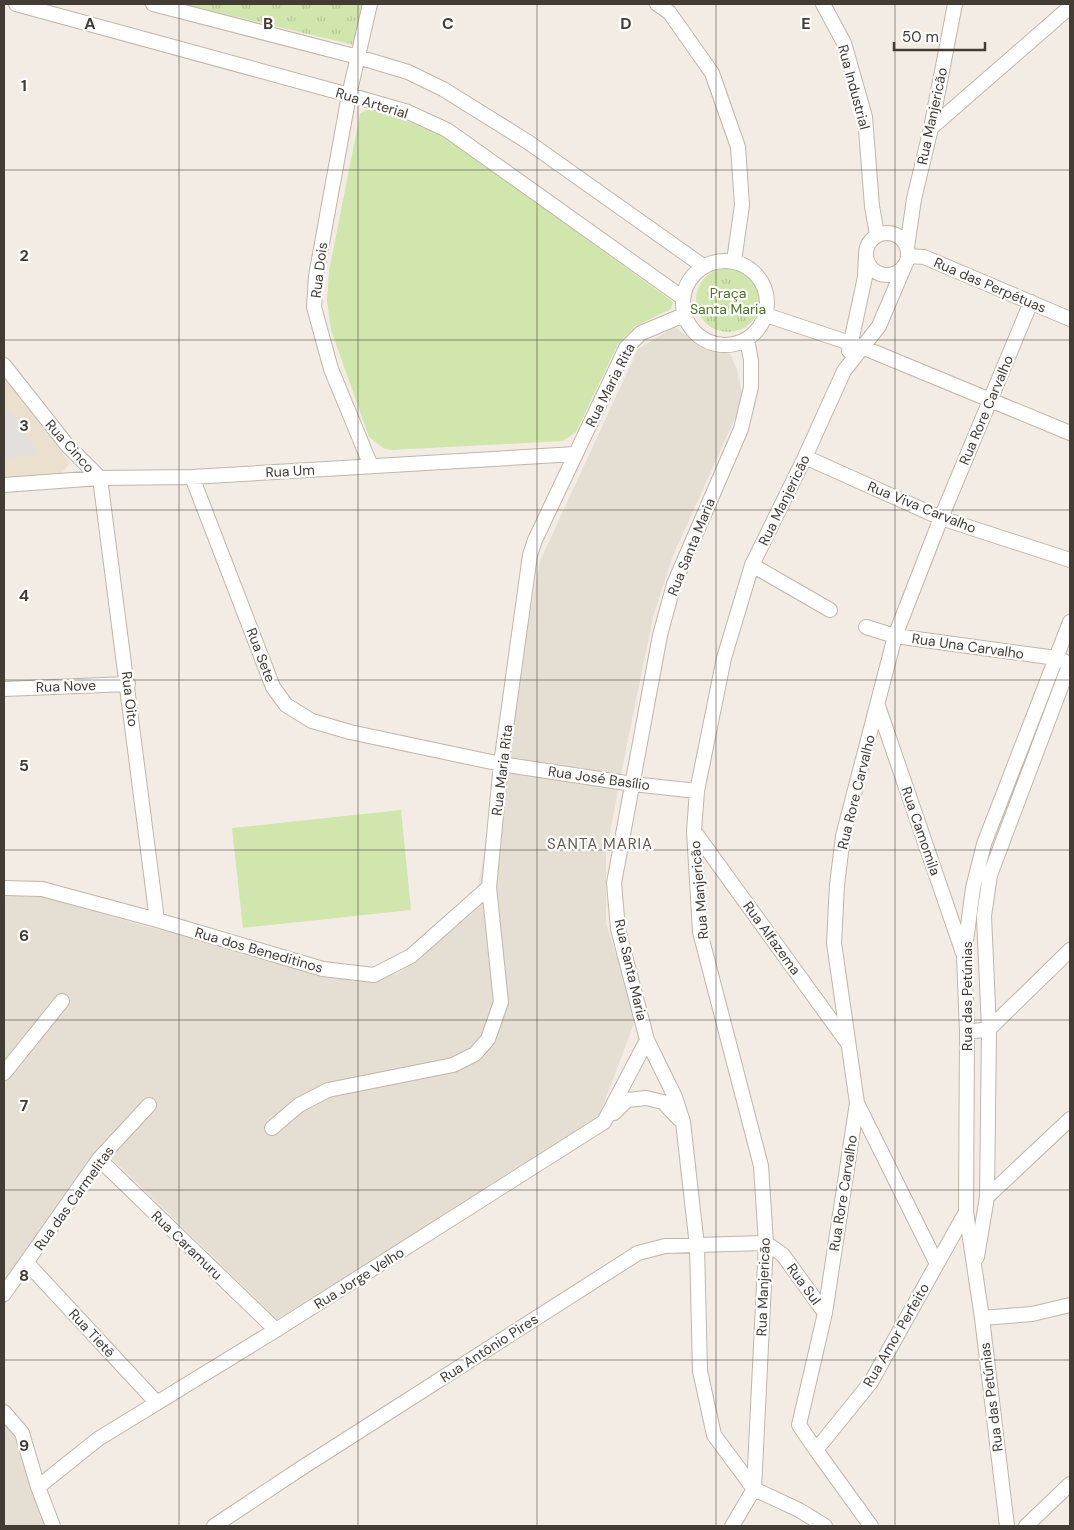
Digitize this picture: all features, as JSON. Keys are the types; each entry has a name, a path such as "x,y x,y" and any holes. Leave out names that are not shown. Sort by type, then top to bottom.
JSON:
{"street":[{"name":"Rua Arterial","path":"16,4 408,112 447,130 683,298"},
{"path":"154,4 358,57 408,72 443,89 528,142 703,266"},
{"name":"Rua Dois","path":"370,4 349,95 316,276 314,307 331,369 371,466"},
{"name":"Rua Industrial","path":"823,4 844,43 865,117 872,206 877,235"},
{"name":"Rua Manjericão","path":"857,345 879,326 905,251 955,4"},
{"path":"668,6 712,73 738,147 742,205 734,261"},
{"path":"931,128 1070,7"},
{"name":"Rua das Perpétuas","path":"877,235 890,233 905,251 924,257 1070,319"},
{"path":"877,235 868,244 866,257 868,264 879,274 887,275 900,271 905,251"},
{"name":"Rua Manjericão","path":"754,1489 766,1243 762,1166 700,932 694,831 698,791 724,658 752,565 857,345 866,257"},
{"path":"734,261 750,268 762,281 768,303 766,315 756,333 747,340 735,345 722,346 709,343 689,327 684,315 683,298 686,286 693,275 703,266 713,262 734,261"},
{"name":"Rua Rore Carvalho","path":"871,1526 799,1425 825,1313 857,1103 834,943 837,885 844,836 895,636 941,518 1031,302"},
{"name":"Rua Maria Rita","path":"272,1128 299,1104 328,1090 453,1065 475,1054 488,1039 501,1002 489,887 501,764 530,555 535,540 626,348 642,333 684,315"},
{"path":"766,315 857,345 1070,433"},
{"name":"Rua Santa Maria","path":"747,340 751,360 751,387 745,412 740,429 674,584 660,635 614,883 618,929 647,1040 675,1097 683,1122 697,1246 700,1371 714,1435 754,1489 799,1510 825,1526"},
{"name":"Rua Cinco","path":"4,365 67,445 100,478"},
{"name":"Rua Um","path":"4,485 100,478 192,477 575,454"},
{"name":"Rua Viva Carvalho","path":"805,457 941,518 1070,560"},
{"name":"Rua Sete","path":"192,477 273,687 286,705 312,721 350,732 501,764"},
{"name":"Rua Oito","path":"100,478 157,920"},
{"path":"752,565 830,610"},
{"name":"Rua das Petúnias","path":"1007,1526 982,1318 966,1212 967,1032 964,956 973,888 984,844 1070,622"},
{"name":"Rua Una Carvalho","path":"866,628 895,636 1056,658 1070,663"},
{"name":"Rua das Petúnias","path":"975,1268 987,1197 989,1029 984,916 990,875 1070,663"},
{"name":"Rua Nove","path":"4,689 128,684"},
{"name":"Rua Camomila","path":"878,706 964,956"},
{"name":"Rua José Basílio","path":"501,764 633,784 698,791"},
{"name":"Rua Alfazema","path":"694,831 849,1045"},
{"name":"Rua dos Beneditinos","path":"4,888 42,889 157,920 323,969 374,975 412,956 489,887"},
{"path":"967,1032 989,1029 1070,950"},
{"path":"4,1073 62,1001"},
{"name":"Rua Jorge Velho","path":"38,1487 98,1439 276,1330 604,1122 647,1040"},
{"path":"604,1122 626,1100 646,1098 663,1102 683,1122"},
{"path":"857,1103 937,1264"},
{"name":"Rua das Carmelitas","path":"4,1294 99,1159 149,1105"},
{"path":"987,1197 1070,1119"},
{"name":"Rua Caramuru","path":"99,1159 276,1330"},
{"name":"Rua Amor Perfeito","path":"816,1450 871,1382 966,1212"},
{"name":"Rua Antônio Pires","path":"214,1526 638,1253 665,1246 766,1243"},
{"name":"Rua Sul","path":"766,1243 783,1255 825,1313"},
{"name":"Rua Tietê","path":"26,1263 158,1403"},
{"path":"982,1318 1032,1314 1070,1305"},
{"path":"4,1412 22,1433 38,1487 53,1526"},
{"path":"1026,1526 1070,1484"},
{"path":"732,1526 754,1489"}],"shaded area":[{"path":"675,327 702,347 730,354 737,369 743,400 672,558 653,617 621,774 606,854 606,923 636,1018 595,1127 277,1319 107,1154 4,1306 4,895 30,893 148,927 303,963 396,975 473,913 540,561 638,349"},
{"path":"4,377 70,463 59,476 4,480"},
{"path":"4,409 13,415 38,453 4,459"},
{"path":"4,1409 23,1427 55,1526 4,1526"}],"green space":[{"path":"183,4 364,4 354,45"},
{"path":"375,109 445,136 673,302 671,309 636,326 618,344 576,432 563,441 391,450 383,448 369,437 331,330 327,301 329,271 360,114 366,110"},
{"name":"Praça Santa Maria","path":"728,268 746,274 754,282 760,300 754,318 746,326 728,332 710,326 702,318 696,300 702,282 710,274"},
{"path":"401,810 411,910 243,928 232,828"}],"district":[{"name":"SANTA MARIA","path":"600,844"}]}
